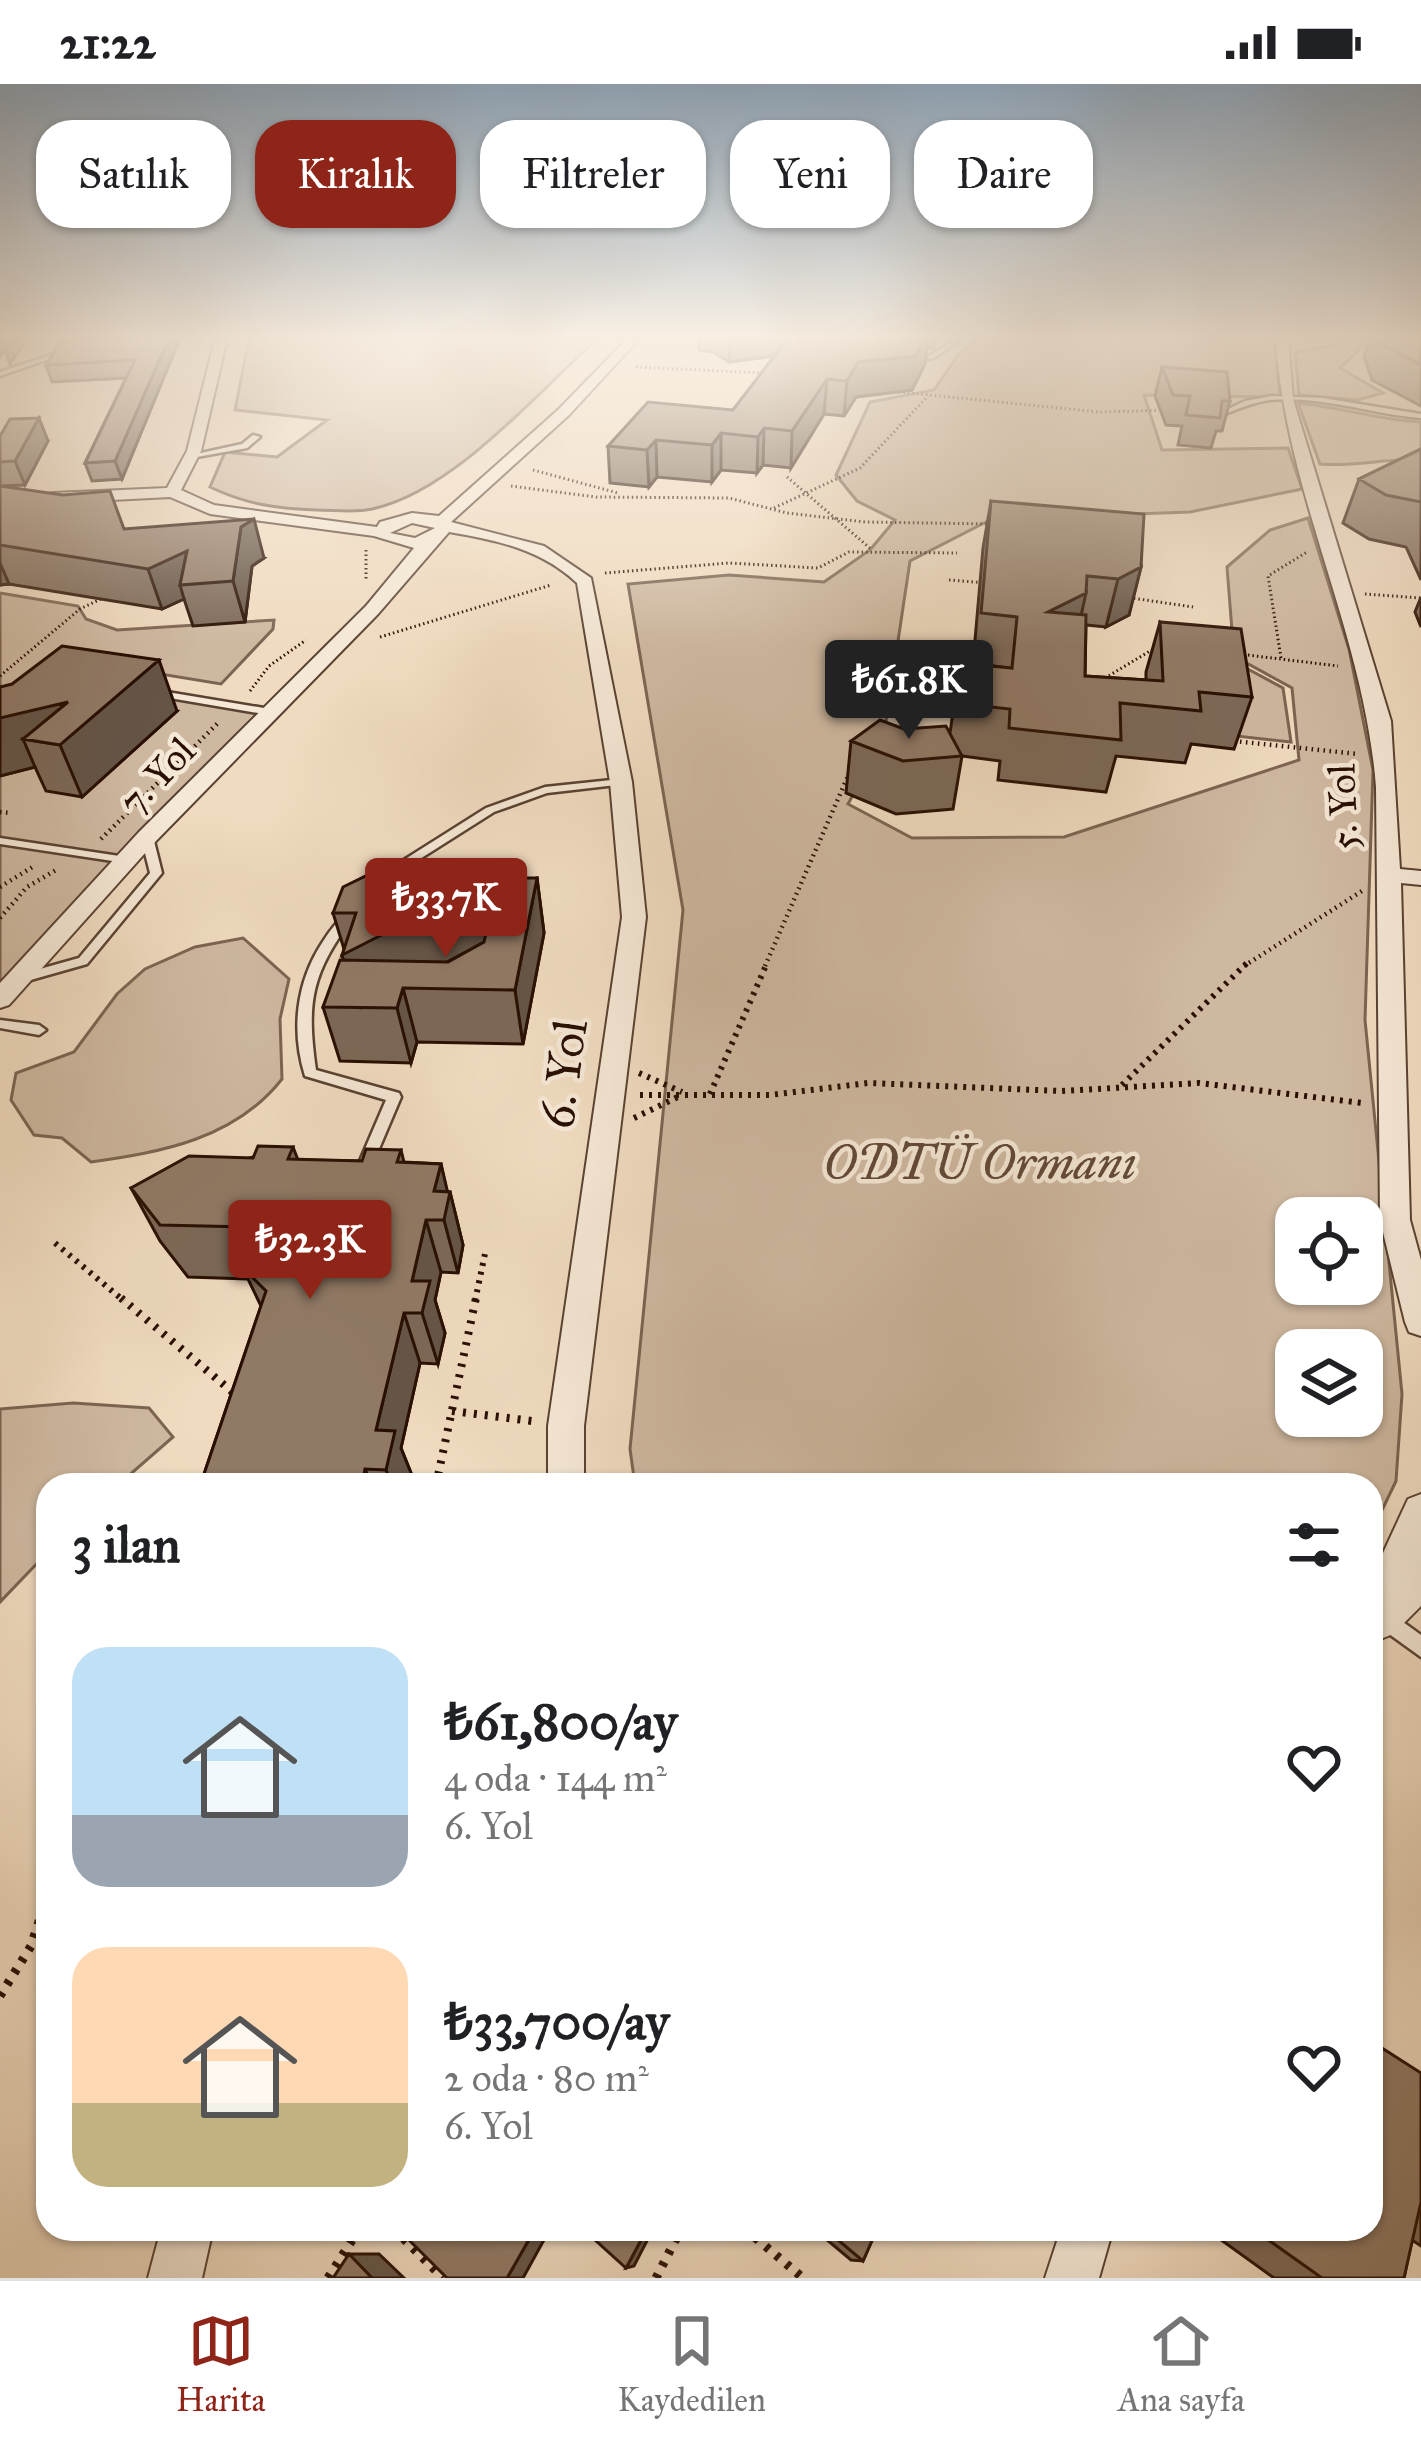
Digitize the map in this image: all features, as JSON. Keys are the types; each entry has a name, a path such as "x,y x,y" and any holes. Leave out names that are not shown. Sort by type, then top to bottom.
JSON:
{"street":[{"path":"172,492 195,441"},
{"name":"7. Yol","path":"0,999 147,837 270,712 324,641 372,610 437,532 530,441"},
{"name":"5. Yol","path":"1298,441 1370,677 1384,758 1395,1220 1421,1322"},
{"name":"7. Yol","path":"388,538 510,462"},
{"path":"0,510 53,498 172,492 210,509 399,543 437,532"},
{"path":"388,538 437,532 547,555 579,575"},
{"path":"372,610 388,538"},
{"name":"6. Yol","path":"566,1473 566,1426 634,917 621,782 594,627 579,575"},
{"path":"1388,875 1421,878"},
{"path":"1383,1604 1421,1511"},
{"path":"1383,1615 1421,1579"},
{"path":"175,2278 185,2241"},
{"path":"1072,2278 1083,2241"}],"lane":[{"path":"191,457 250,441"},
{"path":"144,691 270,712"},
{"path":"364,1168 394,1097 310,1073 301,1016 318,954 374,882 429,844 490,810 545,790 621,782"},
{"path":"17,980 83,961 156,873 147,837"},
{"path":"0,841 126,860"},
{"path":"0,1024 39,1030"},
{"path":"1383,1627 1421,1647"}],"path":[{"path":"770,509 810,496 865,465 888,441"},
{"path":"510,462 565,482 627,494"},
{"path":"787,478 874,552"},
{"path":"489,482 596,497 729,498 835,518 957,527 1002,523"},
{"path":"1282,658 1268,576 1327,539"},
{"path":"0,918 27,887 83,853 236,706 269,666 324,641 579,575 729,563 818,568 849,552 958,554"},
{"path":"949,580 990,584"},
{"path":"0,676 80,609 120,587"},
{"path":"1342,592 1421,598"},
{"path":"1117,595 1193,608"},
{"path":"1091,677 1108,678 1156,646"},
{"path":"1227,652 1329,662"},
{"path":"1233,741 1384,758"},
{"path":"710,1094 850,773"},
{"path":"0,812 11,813"},
{"path":"1119,1088 1246,964 1388,875"},
{"path":"618,1063 685,1094"},
{"path":"613,1096 770,1095 868,1083 1062,1091 1199,1083 1391,1107"},
{"path":"607,1131 685,1094"},
{"path":"56,1243 248,1405"},
{"path":"439,1473 486,1249"},
{"path":"452,1411 566,1426"},
{"path":"0,1996 36,1933"},
{"path":"328,2278 351,2241"},
{"path":"406,2241 443,2278"},
{"path":"656,2278 675,2241"},
{"path":"759,2241 803,2278"}],"green space":[{"path":"298,441 488,441 433,483 372,509 275,507 210,487 225,452 277,457"},
{"name":"ODTÜ Ormanı","path":"852,441 1159,441 1162,450 1288,448 1302,489 1190,512 992,519 910,561 883,741 848,804 912,838 1064,837 1299,760 1292,688 1234,656 1227,567 1270,530 1308,518 1349,649 1373,770 1365,1020 1383,1197 1275,1197 1275,1305 1383,1305 1383,1202 1402,1394 1396,1481 1383,1508 1383,1473 633,1473 630,1449 683,910 628,584 729,575 824,582 870,550 895,520 857,501 836,475"},
{"path":"1312,441 1421,441 1421,460 1320,464"},
{"path":"0,593 78,606 86,619 117,630 274,620 273,629 221,684 118,667 0,744"},
{"path":"1246,668 1283,688 1291,742 1236,736"},
{"path":"145,690 270,712 0,999 0,747"},
{"path":"243,938 289,979 280,1019 282,1079 263,1099 242,1116 196,1139 118,1158 91,1162 62,1138 34,1135 11,1100 16,1073 74,1052 117,994 145,969 195,947"},
{"path":"73,1403 149,1408 173,1437 132,1473 36,1473 36,1564 0,1602 0,1409"}],"building":[{"path":"0,441 26,441 15,461 0,462"},
{"path":"95,441 124,441 115,461 85,463"},
{"path":"612,441 655,441 647,450 608,446"},
{"path":"1421,449 1421,502 1386,495 1359,479"},
{"path":"0,486 63,495 110,491 124,529 254,519 241,527 233,581 180,585 187,551 148,569 0,545"},
{"path":"991,501 1144,514 1141,567 1118,579 1087,576 1086,593 1048,612 1086,615 1085,676 1163,681 1160,622 1241,629 1252,697 1199,692 1201,711 1120,703 1121,740 1009,728 1010,709 954,703 960,663 1012,668 1017,617 981,613"},
{"path":"62,646 159,660 60,745 23,739 68,702 0,718 0,687 12,684"},
{"path":"880,720 904,729 946,726 962,756 903,761 851,741"},
{"path":"382,868 426,869 424,877 494,878 342,955 356,913 333,913 343,887"},
{"path":"499,878 537,878 515,990 403,988 397,1008 323,1007 340,960 448,962 484,942"},
{"path":"258,1146 293,1147 288,1159 362,1161 366,1149 401,1150 397,1162 441,1164 434,1191 450,1192 444,1220 426,1220 412,1281 430,1281 422,1313 404,1313 376,1430 395,1431 386,1470 204,1473 266,1291 243,1268 247,1227 160,1225 131,1188 189,1156 253,1158"},
{"path":"1383,2049 1421,2073 1421,2202 1404,2278 1322,2278 1270,2241 1383,2241"},
{"path":"410,2241 528,2241 507,2278 447,2278"},
{"path":"596,2241 641,2241 626,2268"},
{"path":"839,2241 872,2241 863,2261"},
{"path":"349,2254 372,2278 333,2278"}]}
